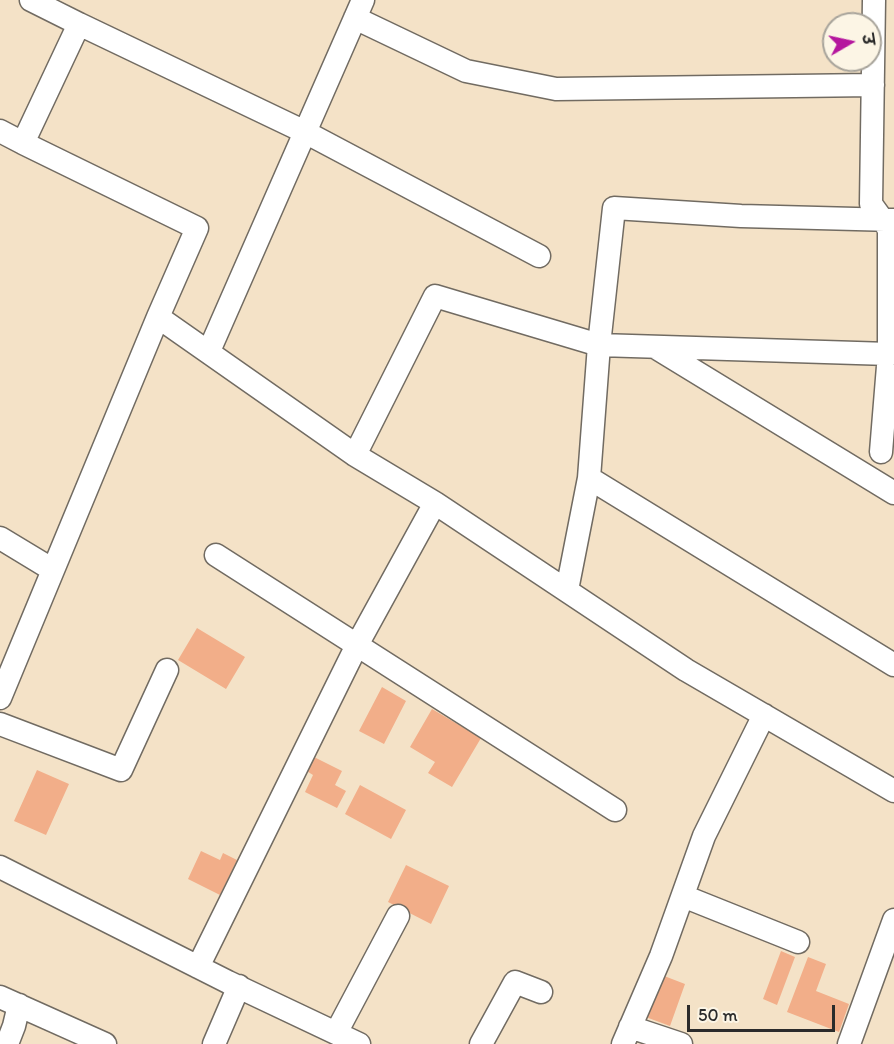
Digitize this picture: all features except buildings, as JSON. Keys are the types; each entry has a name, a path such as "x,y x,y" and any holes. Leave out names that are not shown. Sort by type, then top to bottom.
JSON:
{"street":[{"path":"31,0 305,132 539,256"},
{"path":"874,0 871,204 888,220 891,353 881,452"},
{"path":"209,351 359,9 466,71 556,89 873,85"},
{"path":"23,143 79,24"},
{"path":"0,131 197,228 0,698"},
{"path":"567,590 589,478 599,345 614,208 741,216 888,220"},
{"path":"355,455 435,296 599,345 891,353"},
{"path":"158,317 355,455 435,503 686,670 894,791"},
{"path":"654,346 894,493"},
{"path":"589,478 894,665"},
{"path":"198,967 357,645 435,503"},
{"path":"0,538 53,570"},
{"path":"216,555 615,810"},
{"path":"0,724 121,770 167,670"},
{"path":"681,1044 627,1035 661,956 704,836 764,715"},
{"path":"0,867 198,967 359,1044"},
{"path":"683,896 798,942"},
{"path":"336,1033 398,916"},
{"path":"849,1044 894,920"},
{"path":"481,1044 515,981 541,992"},
{"path":"214,1044 239,986"},
{"path":"7,1044 14,1026 9,1001"},
{"path":"9,1001 105,1044"}]}
